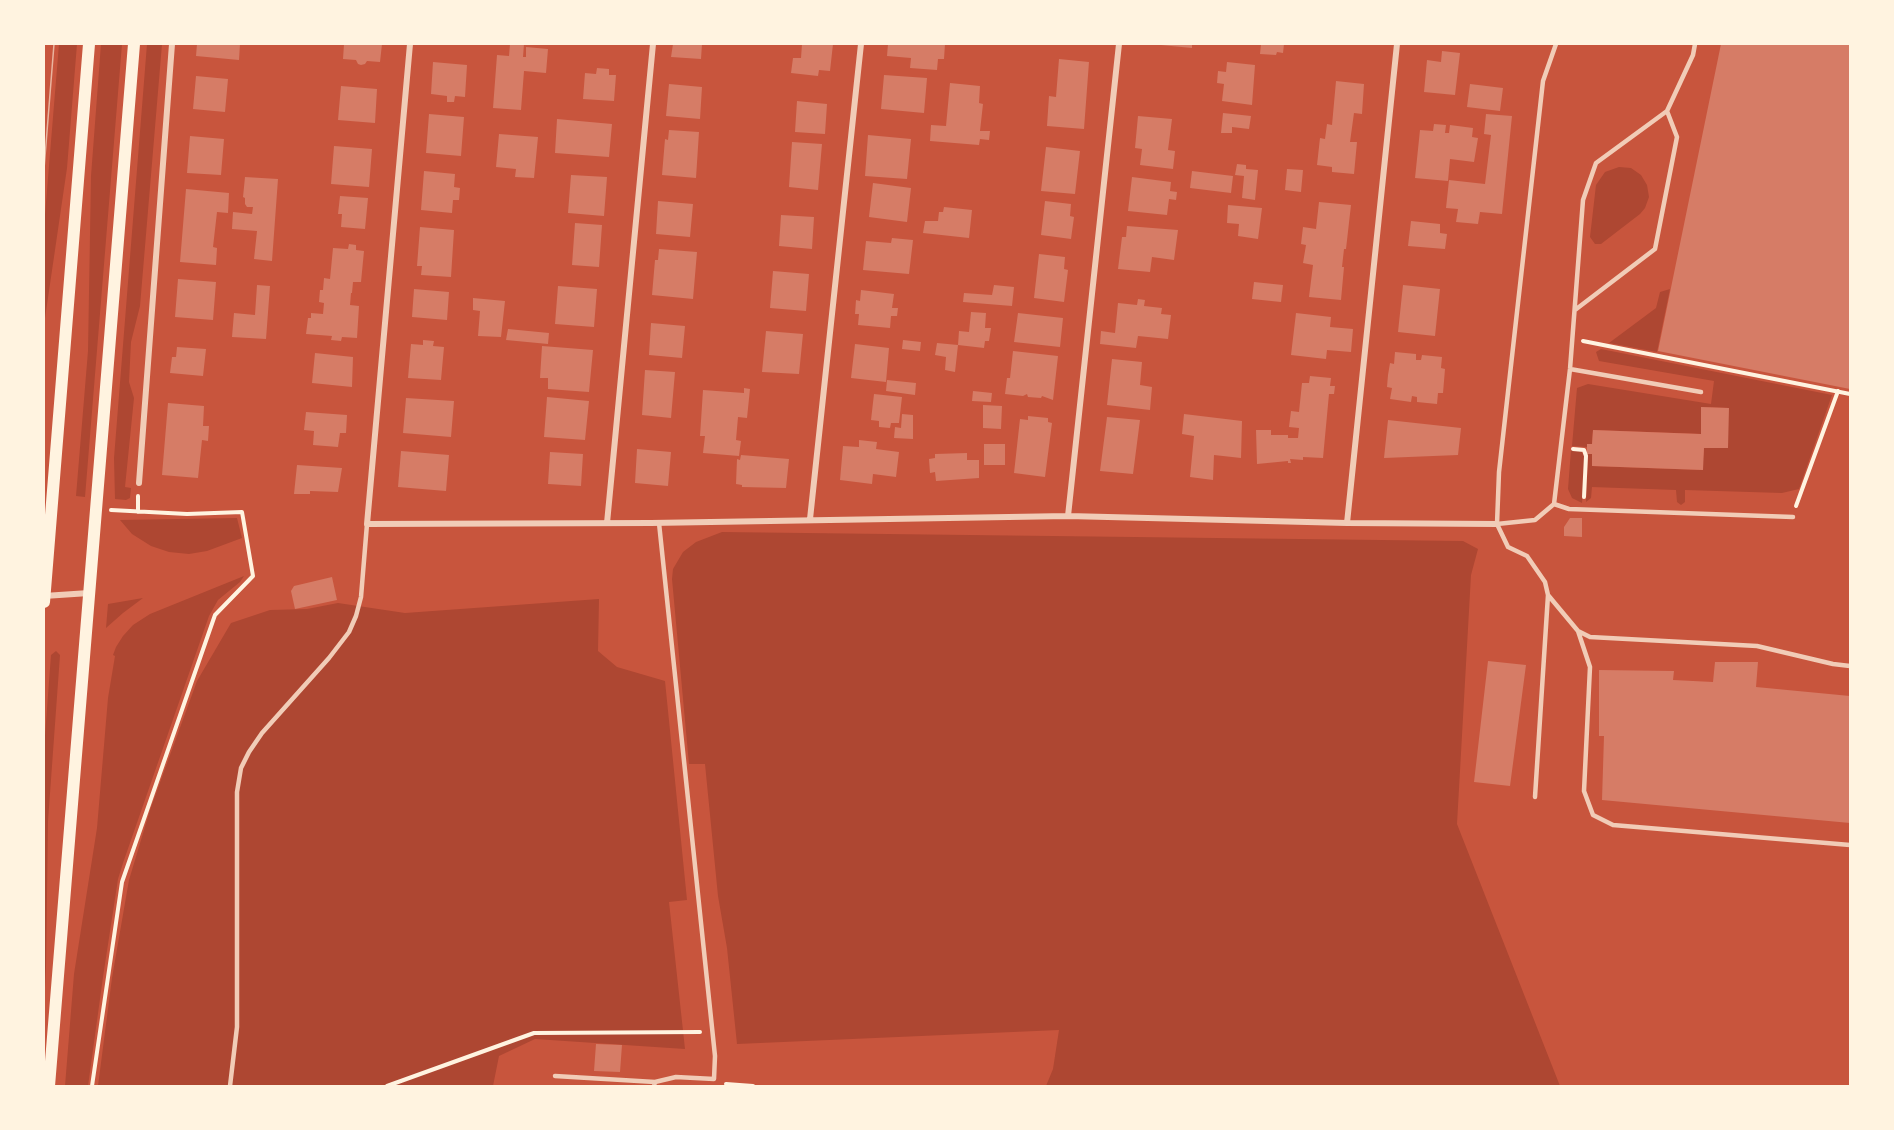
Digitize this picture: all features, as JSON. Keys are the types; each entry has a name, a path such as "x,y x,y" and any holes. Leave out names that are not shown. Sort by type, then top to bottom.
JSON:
{"main road":[{"path":"44,602 89,44"},
{"path":"50,1086 134,44"}],"street":[{"path":"139,483 172,44"},
{"path":"410,44 367,524 659,523 1068,516 1497,524"},
{"path":"607,523 653,44"},
{"path":"810,519 861,44"},
{"path":"1068,516 1119,44"},
{"path":"1347,523 1396,44"},
{"path":"44,515 51,504"},
{"path":"44,596 90,593"}],"lane":[{"path":"1535,797 1548,595 1545,582 1527,556 1508,547 1497,524 1499,472 1543,81 1556,44"},
{"path":"1497,524 1535,520 1554,504 1570,369 1583,200 1596,163 1667,111 1693,55 1695,44"},
{"path":"1575,309 1655,249 1677,137 1667,111"},
{"path":"1570,369 1701,392"},
{"path":"1554,504 1569,509 1792,517"},
{"path":"555,1076 654,1084 676,1077 714,1079 715,1056 659,523"},
{"path":"230,1086 237,1027 237,792 241,768 262,734 349,632 361,597 367,524"},
{"path":"1548,595 1578,631 1590,666 1584,791 1593,814 1613,825 1851,845"},
{"path":"1578,631 1590,637 1757,646 1851,666"}],"path":[{"path":"1572,340 1851,394"},
{"path":"1792,517 1838,391"},
{"path":"1561,447 1584,450 1586,456 1584,509"},
{"path":"93,1086 122,882 215,615 253,576 242,512 187,514 97,509"},
{"path":"387,1086 534,1033 702,1032"},
{"path":"726,1084 753,1086"}],"shaded area":[{"path":"59,44 77,44 67,168 44,325 44,227"},
{"path":"101,44 122,44 85,497 76,496 88,351 91,176"},
{"path":"147,44 162,44 140,306 131,342 129,382 134,398 125,487 131,488 130,498 126,500 115,499 114,458"},
{"path":"1619,167 1631,168 1641,175 1647,185 1649,197 1640,214 1601,244 1595,244 1590,237 1596,185 1605,172"},
{"path":"1670,289 1657,352 1609,343 1656,308 1660,292"},
{"path":"1601,349 1832,395 1799,489 1782,493 1685,490 1685,502 1681,505 1677,502 1676,490 1592,487 1591,498 1586,502 1588,454 1592,454 1592,466 1702,470 1704,448 1729,408 1701,407 1701,434 1593,430 1592,444 1587,444 1587,447 1572,446 1577,388 1588,384 1711,404 1714,381 1599,361 1596,352"},
{"path":"1571,450 1581,451 1585,457 1582,503 1572,498 1568,489"},
{"path":"237,518 242,538 207,551 189,554 169,552 151,546 132,534 120,520"},
{"path":"722,532 1463,541 1478,549 1471,575 1457,824 1560,1086 1046,1086 1053,1069 1059,1030 737,1044 727,948 718,896 705,764 689,764 672,579 673,569 683,552 696,542"},
{"path":"244,576 218,600 209,616 118,879 88,1086 65,1086 74,974 97,828 108,698 115,656 113,655 123,636 133,625 150,614"},
{"path":"143,598 123,613 106,628 108,604"},
{"path":"599,599 598,651 617,667 665,681 687,900 669,902 685,1049 535,1039 499,1056 493,1086 98,1086 112,978 129,880 150,810 197,681 231,623 270,610 307,609 338,603 405,613"},
{"path":"56,651 60,655 48,821 44,1009 44,749 51,655"}],"building":[{"path":"197,44 240,44 239,60 196,56"},
{"path":"344,44 382,44 380,62 367,61 361,65 356,60 343,59"},
{"path":"510,44 524,44 523,57 526,57 526,47 548,49 546,73 524,71 521,110 493,108 497,55 509,56"},
{"path":"673,44 702,44 701,59 671,57"},
{"path":"802,44 833,44 830,71 819,70 818,76 791,73 793,58 801,58"},
{"path":"888,44 945,44 944,59 938,59 937,70 910,68 911,58 887,56"},
{"path":"1192,44 1192,48 1161,45"},
{"path":"1261,44 1284,44 1283,53 1260,54"},
{"path":"1721,44 1850,44 1850,389 1658,351"},
{"path":"1442,51 1460,53 1455,95 1424,92 1427,60 1441,62"},
{"path":"1059,59 1089,62 1084,129 1047,126 1049,96 1056,97"},
{"path":"433,62 467,65 465,97 455,96 454,102 447,102 447,96 431,94"},
{"path":"1227,62 1255,65 1252,105 1222,101 1224,84 1217,83 1218,71 1226,72"},
{"path":"597,68 609,69 609,75 616,75 614,101 583,99 585,73 596,74"},
{"path":"884,75 927,78 924,113 881,109"},
{"path":"196,76 228,79 225,112 193,109"},
{"path":"1336,81 1364,84 1362,114 1354,113 1350,142 1357,142 1354,174 1332,172 1332,167 1317,165 1320,138 1325,139 1327,124 1332,125"},
{"path":"950,83 980,86 979,103 983,104 980,131 990,131 989,140 980,139 979,145 930,141 931,125 946,126"},
{"path":"669,84 702,87 700,119 666,116"},
{"path":"1470,84 1503,88 1500,111 1467,107"},
{"path":"341,86 377,89 375,123 338,120"},
{"path":"797,101 827,104 825,134 795,132"},
{"path":"1223,113 1251,116 1249,129 1232,127 1232,133 1221,133"},
{"path":"429,114 464,117 461,156 426,153"},
{"path":"1486,114 1512,116 1502,214 1480,212 1478,224 1456,222 1458,209 1446,208 1449,180 1485,184 1491,135 1484,134"},
{"path":"1138,116 1172,119 1168,150 1175,151 1173,169 1140,165 1142,149 1135,148"},
{"path":"557,119 612,124 609,157 555,153"},
{"path":"1434,124 1446,125 1445,133 1449,133 1450,125 1473,128 1472,137 1478,138 1474,162 1450,159 1448,181 1415,178 1420,130 1433,131"},
{"path":"669,130 699,132 696,178 662,175 665,139 668,140"},
{"path":"499,134 538,137 534,178 515,177 516,169 496,167"},
{"path":"868,135 911,139 907,179 865,176"},
{"path":"190,136 224,139 221,175 187,173"},
{"path":"792,142 822,144 818,190 789,187"},
{"path":"334,146 372,149 369,187 331,184"},
{"path":"1046,147 1080,151 1075,194 1041,191"},
{"path":"1237,164 1246,165 1246,169 1258,170 1255,200 1242,198 1244,176 1235,175"},
{"path":"1287,169 1303,170 1301,192 1285,190"},
{"path":"424,171 455,174 454,187 460,188 459,200 453,200 452,213 421,210"},
{"path":"1192,171 1233,176 1231,193 1190,188"},
{"path":"571,175 607,177 604,216 568,213"},
{"path":"245,177 278,179 272,261 254,259 257,231 232,229 233,212 252,214 253,207 247,207 243,197"},
{"path":"1132,177 1171,182 1170,191 1177,192 1176,200 1169,199 1167,215 1128,211"},
{"path":"873,183 911,188 907,222 869,217"},
{"path":"186,189 229,193 228,213 217,212 213,247 217,248 216,265 180,262"},
{"path":"340,196 368,198 365,229 341,227 342,214 338,214"},
{"path":"658,201 693,204 690,237 656,234"},
{"path":"1045,201 1071,204 1070,216 1074,217 1071,239 1041,235"},
{"path":"1319,202 1351,205 1342,267 1344,267 1341,300 1309,297 1313,265 1303,263 1306,245 1301,244 1303,227 1316,229"},
{"path":"1228,205 1262,208 1258,239 1238,236 1239,224 1227,223"},
{"path":"944,207 972,210 969,238 923,233 925,221 938,221 939,212 943,212"},
{"path":"781,215 814,217 812,249 779,246"},
{"path":"1411,221 1440,224 1440,233 1447,234 1445,249 1408,246"},
{"path":"575,223 602,225 599,267 572,265"},
{"path":"1127,226 1178,230 1174,260 1152,257 1150,272 1118,269 1122,237 1126,237"},
{"path":"420,227 454,230 451,277 421,275 422,266 417,266"},
{"path":"892,238 913,240 909,274 863,270 866,241 891,243"},
{"path":"349,244 356,245 356,250 364,251 361,282 353,282 350,305 359,306 357,338 342,337 341,341 331,340 332,336 306,334 311,313 323,314 324,303 319,302 320,290 323,290 324,278 330,279 333,248 348,249"},
{"path":"659,249 697,252 693,299 652,295 655,260 658,260"},
{"path":"1039,254 1065,257 1064,269 1068,270 1064,302 1034,298"},
{"path":"773,271 809,274 806,311 770,308"},
{"path":"178,279 216,282 213,320 175,317"},
{"path":"1254,282 1283,285 1281,302 1252,299"},
{"path":"257,285 270,286 266,339 232,337 234,313 255,315"},
{"path":"994,285 1014,287 1012,306 963,302 964,293 992,295"},
{"path":"1403,285 1440,289 1435,336 1398,332"},
{"path":"558,286 597,289 594,327 555,324"},
{"path":"414,289 449,292 447,320 412,317"},
{"path":"861,290 894,294 892,308 898,308 897,316 891,316 890,328 858,325 859,314 855,314 856,300 860,301"},
{"path":"473,298 505,301 501,337 478,336 480,311 473,310"},
{"path":"1138,299 1145,300 1144,306 1162,308 1161,314 1171,315 1168,339 1138,336 1136,348 1100,344 1101,331 1115,333 1118,303 1137,305"},
{"path":"971,312 986,313 985,328 991,328 989,341 985,341 984,348 958,345 959,331 969,332"},
{"path":"1018,313 1063,318 1060,347 1014,342"},
{"path":"1296,313 1331,317 1330,327 1353,329 1351,352 1327,350 1326,359 1291,355"},
{"path":"651,323 685,326 682,358 649,355"},
{"path":"508,329 549,333 548,344 506,340"},
{"path":"766,331 803,334 799,374 762,372"},
{"path":"423,340 434,341 433,346 444,347 441,380 408,378 411,344 423,345"},
{"path":"903,340 921,342 920,351 902,349"},
{"path":"937,343 958,345 955,372 945,370 946,357 935,355"},
{"path":"855,344 889,348 886,382 851,378"},
{"path":"542,346 593,350 589,392 548,389 548,378 540,378"},
{"path":"177,347 206,349 203,376 170,373 172,357 176,357"},
{"path":"1013,351 1058,356 1053,400 1042,396 1041,398 1028,397 1027,394 1023,396 1005,394 1007,378 1010,378"},
{"path":"1395,352 1416,354 1416,360 1421,360 1422,355 1442,357 1441,368 1445,369 1443,393 1438,393 1437,404 1417,402 1417,397 1412,396 1411,402 1390,399 1392,388 1387,387 1388,375 1390,363 1394,364"},
{"path":"315,353 353,357 352,387 312,383"},
{"path":"1112,359 1142,362 1140,385 1152,387 1150,410 1107,405"},
{"path":"645,370 675,372 671,418 642,415"},
{"path":"1310,376 1331,378 1330,386 1335,386 1334,394 1329,394 1323,458 1303,457 1303,460 1290,459 1291,463 1288,461 1257,464 1256,430 1271,430 1271,435 1288,435 1288,438 1298,438 1299,428 1289,427 1291,411 1299,412 1302,383 1309,383"},
{"path":"887,380 916,383 915,395 886,391"},
{"path":"744,388 750,389 747,418 738,417 736,440 741,441 739,456 703,453 705,436 700,436 703,390 744,393"},
{"path":"973,391 992,393 991,402 972,401"},
{"path":"874,394 902,397 899,423 891,423 890,428 879,427 879,421 871,420"},
{"path":"547,397 589,401 585,440 544,437"},
{"path":"406,398 454,401 451,437 403,433"},
{"path":"168,403 204,406 203,426 209,426 208,441 202,440 198,478 162,475"},
{"path":"983,405 1002,406 1001,429 983,428"},
{"path":"1701,407 1729,408 1728,448 1704,448 1703,470 1592,466 1592,454 1587,454 1587,444 1592,444 1593,430 1701,434"},
{"path":"306,412 347,415 346,433 340,433 338,447 313,445 314,431 304,430"},
{"path":"902,414 913,415 913,439 894,438 895,427 901,428"},
{"path":"1184,414 1242,421 1241,458 1214,455 1213,480 1190,477 1194,436 1182,434"},
{"path":"1028,416 1048,418 1048,422 1052,423 1045,477 1014,473 1020,419 1028,420"},
{"path":"1107,417 1140,420 1133,474 1100,471"},
{"path":"1388,420 1461,428 1458,455 1384,458"},
{"path":"859,440 877,442 876,449 899,452 896,477 873,474 872,484 840,480 843,446 859,447"},
{"path":"984,444 1005,444 1005,465 984,465"},
{"path":"637,449 671,452 668,486 635,483"},
{"path":"401,451 449,455 446,491 398,487"},
{"path":"550,452 583,454 581,486 548,484"},
{"path":"967,453 967,460 979,460 979,478 936,481 935,472 930,473 929,459 935,458 935,454"},
{"path":"741,455 789,459 786,488 742,487 736,484 737,459 740,460"},
{"path":"297,465 342,468 338,492 310,491 310,494 294,494"},
{"path":"1570,518 1582,518 1582,537 1564,536 1564,527"},
{"path":"332,577 337,600 295,609 291,591 294,586"},
{"path":"1488,661 1526,665 1510,786 1474,782"},
{"path":"1715,662 1758,662 1756,687 1850,696 1850,823 1602,800 1604,736 1599,736 1599,670 1674,671 1673,680 1713,682"},
{"path":"596,1044 622,1045 620,1072 594,1071"}],"tram line":[{"path":"44,169 54,44"}]}
